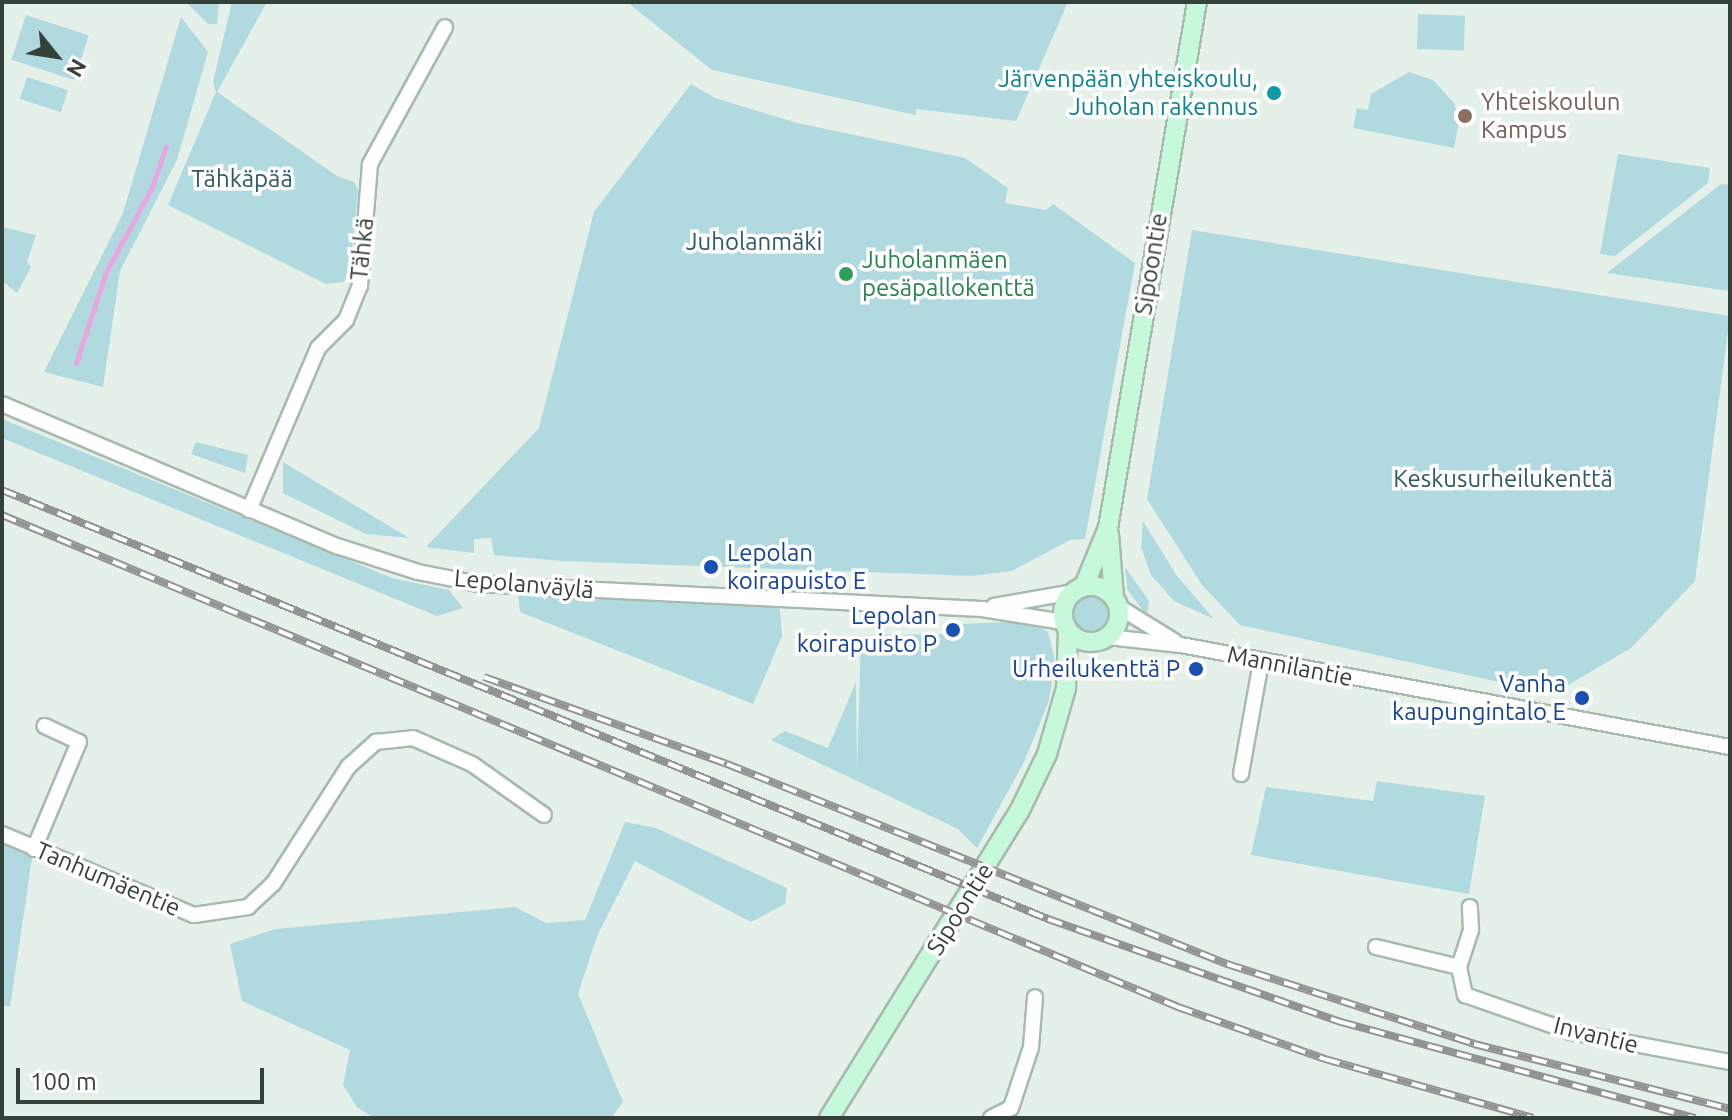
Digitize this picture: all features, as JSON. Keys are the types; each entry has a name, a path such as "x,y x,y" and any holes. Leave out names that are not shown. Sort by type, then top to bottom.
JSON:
{"street":[{"name":"Sipoontie","path":"1116,602 1108,528 1197,2"},
{"name":"Tähkä","path":"249,510 318,348 346,320 355,300 370,164 445,27"},
{"name":"Lepolanväylä","path":"2,404 249,510 369,557 478,584 982,609 1066,627"},
{"name":"Sipoontie","path":"1079,589 1108,528"},
{"name":"Lepolanväylä","path":"982,609 1079,589"},
{"path":"1079,589 1116,602 1119,618 1103,640 1077,640 1066,627 1063,611 1079,589"},
{"name":"Mannilantie","path":"1116,602 1181,645"},
{"name":"Sipoontie","path":"829,1118 1019,812 1047,754 1066,688 1066,627"},
{"name":"Sipoontie","path":"1066,688 1103,640"},
{"name":"Mannilantie","path":"1103,640 1181,645 1730,747"},
{"path":"1241,774 1261,662"},
{"path":"34,849 79,742 45,726"},
{"name":"Tanhumäentie","path":"2,834 194,915 228,913 248,907 273,884 348,767 376,742 413,738 472,764 544,815"},
{"path":"1376,947 1459,967 1471,929 1470,907"},
{"name":"Invantie","path":"1459,967 1465,995 1571,1032 1730,1062"},
{"path":"991,1118 1011,1108 1031,1047 1035,997"}],"green space":[{"path":"186,2 219,2 217,24 208,24"},
{"name":"Tähkäpää","path":"232,2 267,2 217,92 337,176 354,182 358,190 351,261 344,282 326,284 168,205 216,92 213,82"},
{"path":"627,2 1068,2 1016,121 916,109 916,115 712,70"},
{"path":"1418,14 1465,16 1464,51 1417,49"},
{"path":"26,15 89,35 74,80 11,60"},
{"path":"181,17 208,52 177,160 120,271 103,387 44,372 123,213"},
{"path":"1409,72 1433,80 1454,103 1459,122 1454,148 1353,128 1357,108 1368,110 1371,94"},
{"path":"27,77 68,90 61,112 20,99"},
{"name":"Juholanmäki","path":"691,84 715,98 797,123 965,158 1008,188 1005,203 1046,210 1053,204 1135,263 1085,539 1070,540 1012,571 972,576 562,561 494,555 491,538 474,539 474,553 426,547 539,428 594,212"},
{"path":"1618,154 1710,168 1708,183 1615,256 1600,254"},
{"path":"1721,184 1730,185 1729,291 1607,273"},
{"path":"2,227 36,235 27,262 31,267 17,293 2,281"},
{"name":"Keskusurheilukenttä","path":"1192,230 1730,316 1695,581 1631,648 1553,694 1240,625 1202,585 1147,499"},
{"path":"2,419 392,578 449,590 463,608 437,616 2,438"},
{"path":"196,442 248,455 245,473 191,454"},
{"path":"283,462 409,538 366,534 283,493"},
{"path":"1143,521 1177,576 1214,619 1174,601 1151,575 1141,547"},
{"path":"1125,567 1149,601 1147,616 1127,589"},
{"path":"518,595 780,608 782,636 753,704 520,612"},
{"path":"1091,596 1104,601 1109,614 1104,627 1091,632 1078,627 1073,614 1078,601"},
{"path":"1028,621 1048,632 1055,661 1049,701 1024,762 977,848 958,829 771,740 785,731 828,748 856,682 857,773 861,635 963,634 963,624"},
{"path":"1377,781 1485,796 1469,894 1251,855 1266,787 1373,801"},
{"path":"625,822 656,828 787,888 785,904 751,922 635,861 597,936 578,994 623,1102 611,1118 374,1118 357,1107 343,1085 350,1050 242,1001 230,944 275,929 515,907 546,923 585,920"},
{"path":"2,843 32,858 10,1007 2,1005"}],"waterway":[{"path":"76,363 106,272 152,187 166,146"}],"railway":[{"path":"2,490 1048,919 1341,1022 1695,1118"},
{"path":"2,515 1178,1007 1325,1059 1533,1118"},
{"path":"484,677 727,764 1227,964 1474,1044 1730,1109"}],"place":[{"name":"Järvenpään yhteiskoulu, Juholan rakennus","path":"1274,93"},
{"name":"Yhteiskoulun Kampus","path":"1465,116"},
{"name":"Juholanmäen pesäpallokenttä","path":"846,274"},
{"name":"Lepolan koirapuisto E","path":"711,567"},
{"name":"Lepolan koirapuisto P","path":"953,630"},
{"name":"Urheilukenttä P","path":"1196,669"},
{"name":"Vanha kaupungintalo E","path":"1582,698"}]}
